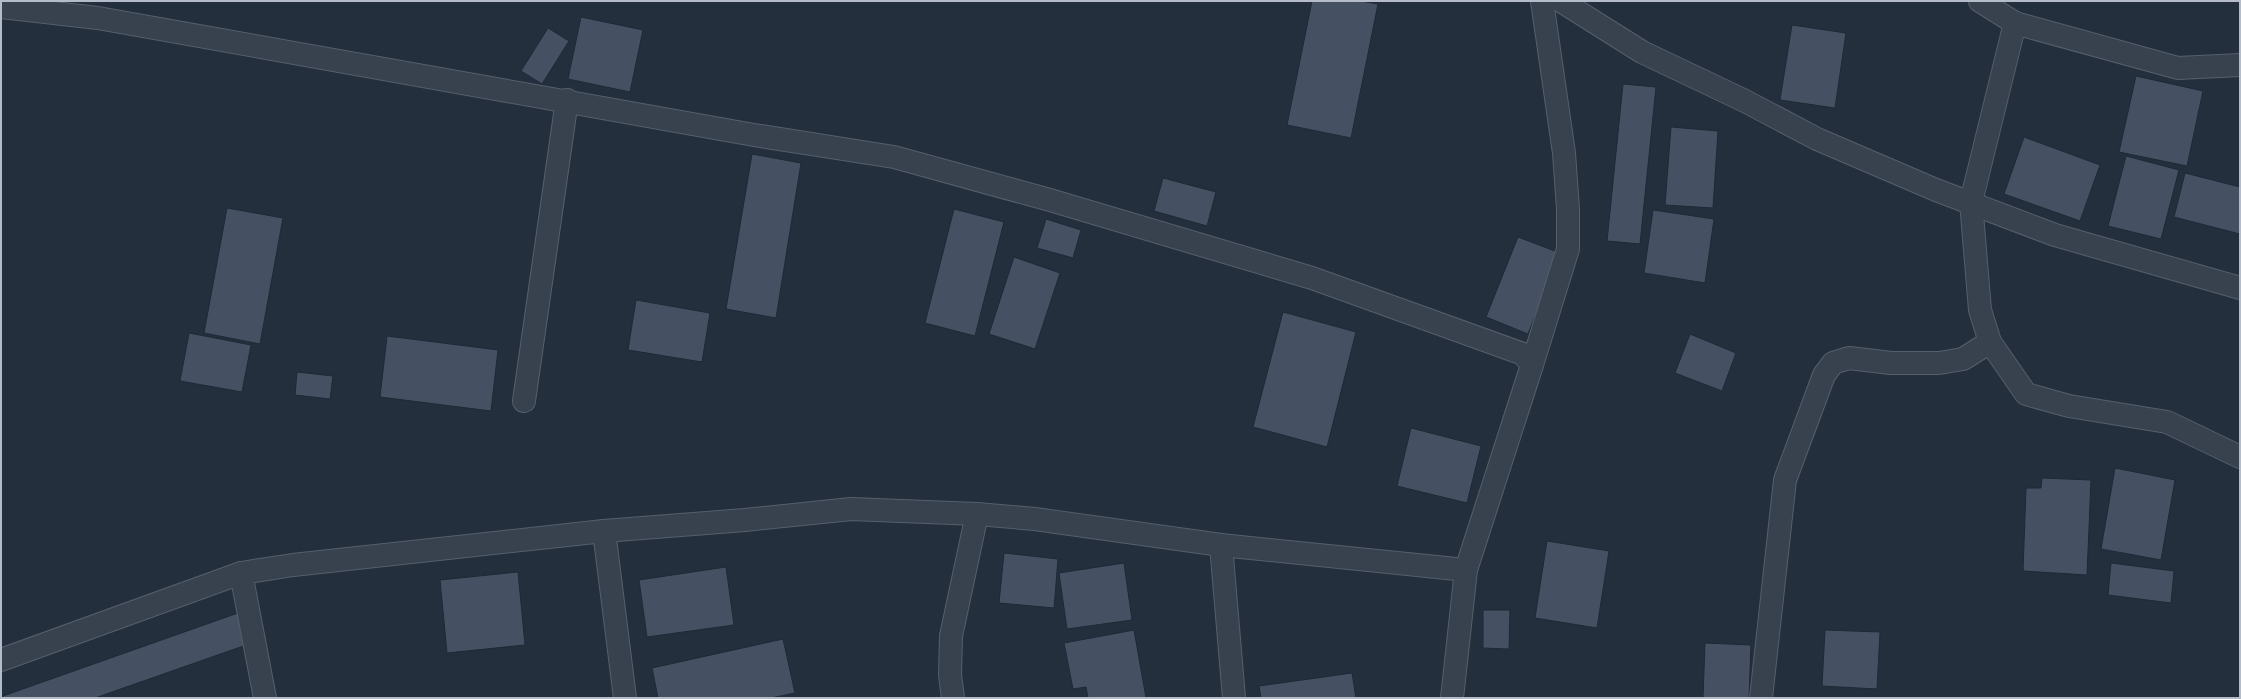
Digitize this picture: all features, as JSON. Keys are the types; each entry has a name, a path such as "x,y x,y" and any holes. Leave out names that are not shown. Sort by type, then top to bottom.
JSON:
{"street":[{"path":"1452,698 1466,570 1568,249 1568,209 1564,153 1542,1"},
{"path":"1561,1 1642,52 1745,100 1818,139 1936,190 2055,235 2240,288"},
{"path":"1980,1 2015,23 2178,68 2240,65"},
{"path":"1,7 98,18 567,100 754,135 902,159 1050,200 1312,278 1523,354 1532,365"},
{"path":"2015,23 1971,202 1980,310 1990,342 2026,394 2069,406 2167,422 2240,457"},
{"path":"524,401 567,100"},
{"path":"1761,698 1785,480 1824,375 1833,363 1849,358 1891,363 1939,363 1963,360 1990,342"},
{"path":"1,660 241,573 293,565 604,531 745,520 851,509 977,514 1034,519 1220,545 1466,570"},
{"path":"953,698 950,675 951,636 977,514"},
{"path":"604,531 625,698"},
{"path":"1220,545 1234,698"},
{"path":"241,573 265,698"}],"building":[{"path":"1312,1 1361,1 1378,4 1351,138 1287,125"},
{"path":"581,17 643,30 630,92 568,79"},
{"path":"1792,25 1846,33 1835,108 1780,100"},
{"path":"548,28 569,41 542,84 521,71"},
{"path":"2136,76 2203,91 2187,166 2119,152"},
{"path":"1623,84 1656,87 1640,244 1607,241"},
{"path":"1671,127 1718,131 1713,208 1665,205"},
{"path":"2024,137 2100,165 2080,221 2004,194"},
{"path":"752,154 801,163 776,318 726,309"},
{"path":"2126,156 2179,170 2161,239 2108,226"},
{"path":"2185,173 2240,187 2240,234 2174,217"},
{"path":"1163,178 1216,192 1207,226 1154,211"},
{"path":"227,208 283,218 260,344 204,333"},
{"path":"954,209 1004,222 975,336 925,323"},
{"path":"1653,210 1714,219 1705,283 1644,273"},
{"path":"1046,219 1081,230 1073,258 1037,248"},
{"path":"1518,237 1560,253 1528,334 1486,317"},
{"path":"1014,257 1060,273 1035,349 989,334"},
{"path":"636,300 710,313 702,362 628,350"},
{"path":"1283,312 1356,332 1327,447 1253,427"},
{"path":"189,333 251,345 242,392 180,381"},
{"path":"1690,334 1736,353 1722,391 1675,373"},
{"path":"387,336 498,350 491,411 380,397"},
{"path":"297,372 333,376 330,399 295,395"},
{"path":"1411,428 1481,446 1467,503 1397,486"},
{"path":"2115,468 2175,480 2161,560 2101,549"},
{"path":"2042,478 2091,480 2087,575 2023,571 2026,488 2041,488"},
{"path":"1547,541 1609,551 1597,628 1535,618"},
{"path":"1004,553 1058,559 1054,608 999,603"},
{"path":"1124,563 1132,620 1067,629 1059,573"},
{"path":"2111,563 2174,571 2171,603 2108,595"},
{"path":"726,567 734,625 647,637 639,580"},
{"path":"518,572 525,645 447,653 440,580"},
{"path":"1483,610 1510,610 1509,649 1483,648"},
{"path":"238,613 249,644 95,698 3,698 3,696"},
{"path":"1134,630 1146,698 1088,698 1086,687 1073,689 1064,643"},
{"path":"1825,630 1880,632 1877,689 1822,686"},
{"path":"783,639 795,693 771,698 658,698 652,668"},
{"path":"1705,643 1751,645 1749,698 1703,698"},
{"path":"1352,673 1356,698 1261,698 1259,686"}]}
